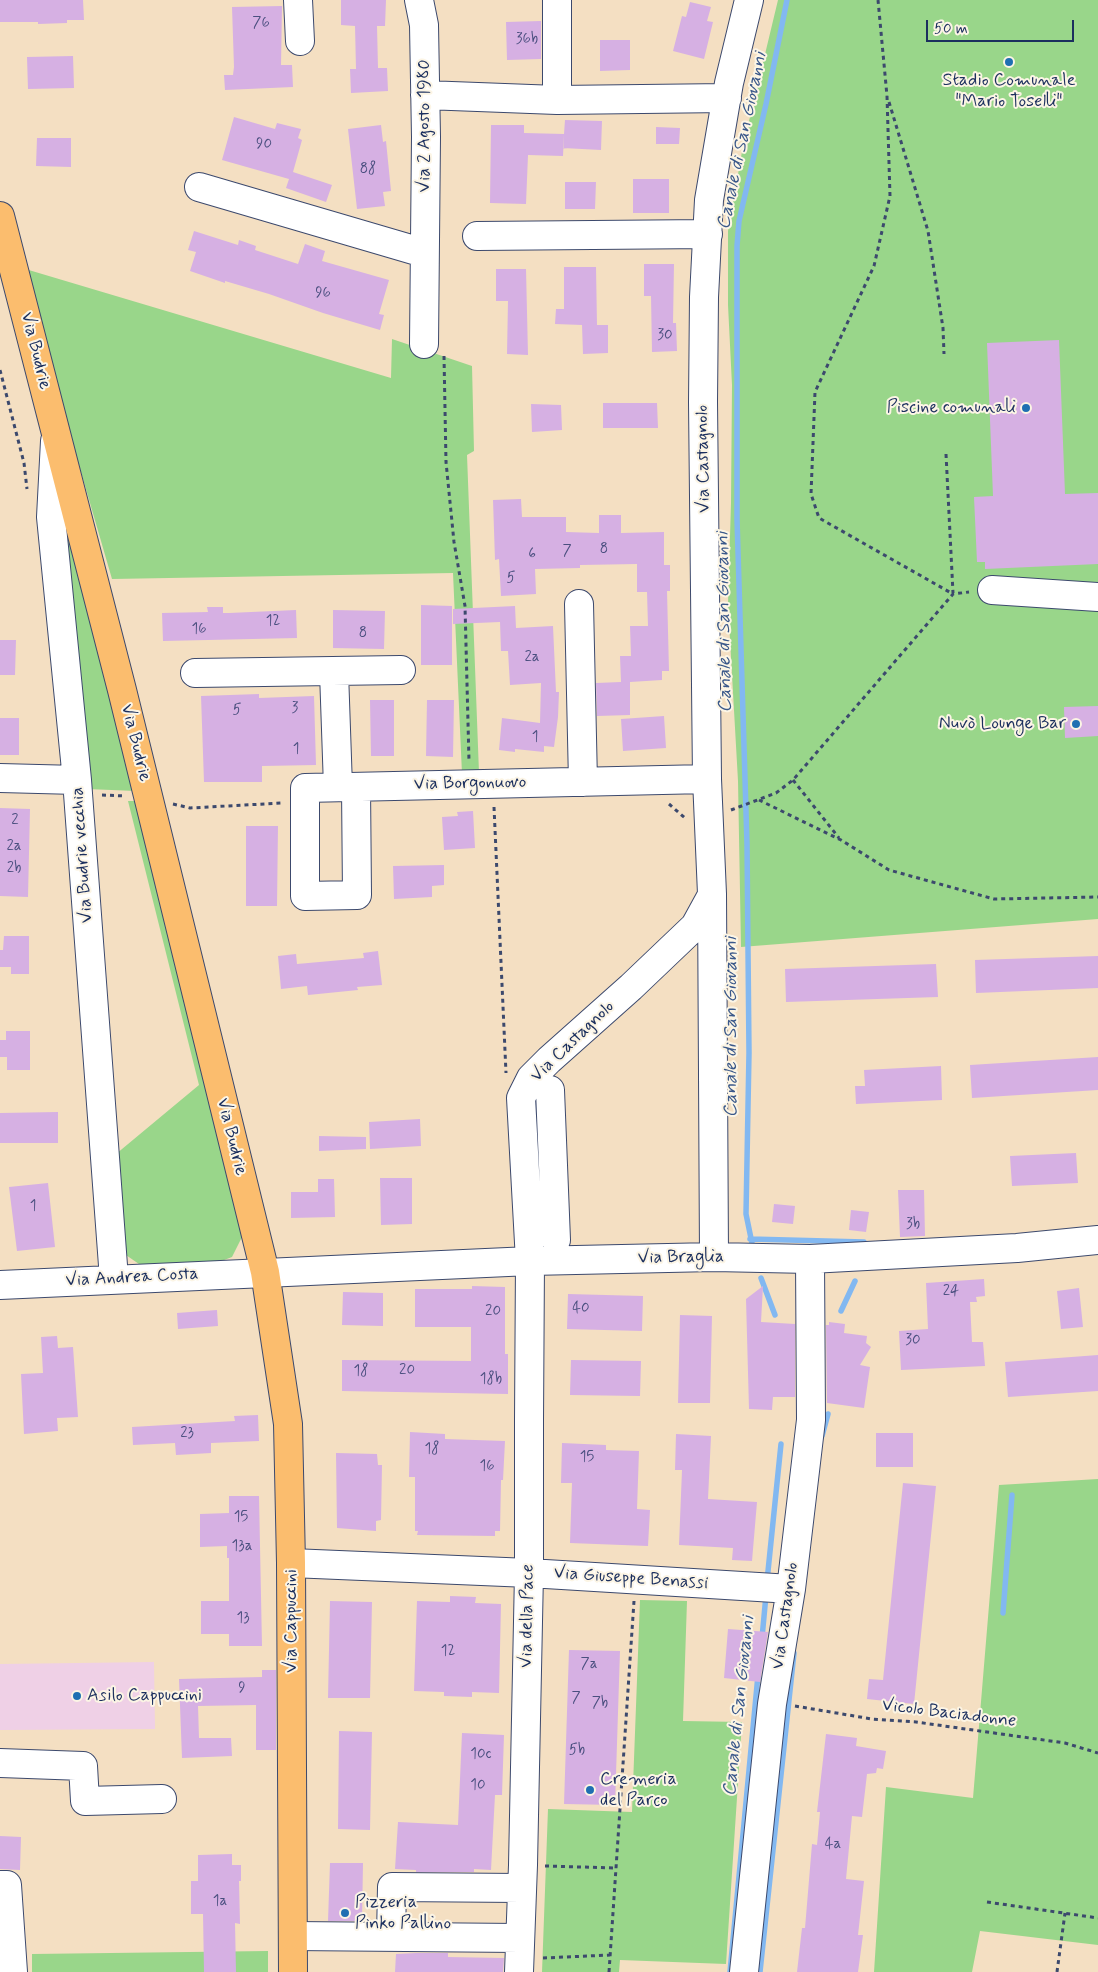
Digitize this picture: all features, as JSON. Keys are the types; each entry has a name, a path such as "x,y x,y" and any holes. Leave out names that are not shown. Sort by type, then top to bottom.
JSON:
{"main road":[{"name":"Via Budrie","path":"0,216 148,796 265,1272"},
{"name":"Via Cappuccini","path":"265,1272 288,1424 291,1563 293,1972"}],"street":[{"path":"298,0 300,41"},
{"name":"Via 2 Agosto 1980","path":"419,0 424,25 424,253 434,349"},
{"path":"557,0 557,100"},
{"name":"Via Castagnolo","path":"714,1257 712,894 707,779 703,402 704,297 709,200 727,98 749,0"},
{"path":"425,95 557,100 727,98"},
{"path":"199,188 424,253"},
{"path":"477,236 708,234"},
{"name":"Via Budrie vecchia","path":"56,431 51,517 78,787 114,1279"},
{"path":"992,590 1098,597"},
{"path":"579,604 582,782"},
{"path":"196,673 401,670"},
{"path":"305,802 305,896 357,895 334,672"},
{"path":"0,778 78,787"},
{"name":"Via Borgonuovo","path":"305,802 305,788 707,779"},
{"name":"Via Castagnolo","path":"530,1261 521,1098 531,1078 549,1060 695,926 712,894"},
{"name":"Via Castagnolo","path":"660,960 685,949 695,949 703,954 712,972"},
{"path":"550,1090 556,1240"},
{"name":"Via Braglia","path":"265,1272 530,1261 714,1257 810,1259 1017,1248 1098,1240"},
{"name":"Via Castagnolo","path":"744,1972 772,1704 775,1588 811,1420 810,1259"},
{"name":"Via della Pace","path":"519,1956 529,1573 530,1261"},
{"name":"Via Andrea Costa","path":"0,1285 265,1272"},
{"name":"Via Giuseppe Benassi","path":"291,1563 529,1573 775,1588"},
{"path":"0,1763 83,1766 85,1801 162,1800"},
{"path":"391,1937 392,1887 522,1876"},
{"path":"0,1886 7,1885 12,1972"},
{"path":"294,1936 391,1937 519,1956"}],"path":[{"path":"878,0 887,96 890,196 874,266 815,392 811,494 819,518 953,594 992,590"},
{"path":"887,96 928,231 943,328 944,354"},
{"path":"434,349 454,542 465,606 469,784"},
{"path":"0,370 24,463 28,491"},
{"path":"733,809 776,793 793,780 953,594 946,454"},
{"path":"793,780 840,840"},
{"path":"78,787 148,796 164,795 167,803 190,808 305,802"},
{"path":"758,799 840,840 889,870 994,899 1098,897"},
{"path":"493,802 506,1075"},
{"path":"609,1972 635,1579"},
{"name":"Vicolo Baciadonne","path":"797,1706 872,1719 916,1722 1065,1743 1098,1753"},
{"path":"522,1876 617,1868"},
{"path":"987,1902 1098,1918"},
{"path":"1057,1972 1066,1913"},
{"path":"519,1956 610,1955"}],"shaded area":[{"name":"Asilo Cappuccini","path":"154,1662 155,1729 0,1730 0,1664"}],"green space":[{"path":"778,0 1098,0 1098,919 741,947 738,781 728,604 732,385 728,305 728,231 743,146"},
{"path":"22,268 391,378 392,339 472,366 474,451 467,455 479,773 462,774 453,573 112,579"},
{"path":"59,484 136,791 87,789"},
{"path":"128,801 137,801 243,1235 232,1257 219,1262 155,1266 139,1264 123,1253 110,1159 199,1085"},
{"path":"1098,1479 1098,1945 980,1931 972,1972 874,1972 886,1787 973,1798 999,1485"},
{"path":"640,1600 687,1601 683,1721 742,1722 726,1964 620,1960 619,1972 542,1972 548,1809 632,1812"},
{"path":"268,1951 268,1972 32,1972 32,1954"}],"building":[{"path":"0,0 83,0 84,20 67,20 67,23 38,24 38,22 0,22"},
{"path":"341,0 386,0 385,26 377,26 378,68 387,68 388,91 351,93 350,69 356,69 355,26 341,25"},
{"path":"690,2 711,7 707,21 713,22 704,59 673,51 682,16 686,17"},
{"path":"282,6 281,65 292,65 293,87 225,90 224,75 233,75 234,67 232,7"},
{"path":"541,21 541,59 507,60 506,22"},
{"path":"600,40 630,40 630,70 600,71"},
{"path":"73,56 74,88 28,89 27,57"},
{"path":"234,117 275,129 277,123 301,129 298,138 302,140 293,172 332,185 326,202 286,188 289,179 222,160"},
{"path":"565,120 602,121 601,150 563,148"},
{"path":"381,125 383,142 386,141 391,191 383,192 385,206 357,209 348,129"},
{"path":"491,125 524,125 524,133 564,134 563,156 528,155 526,204 490,203"},
{"path":"656,127 680,128 679,144 656,144"},
{"path":"37,138 71,138 71,167 36,166"},
{"path":"633,179 669,179 669,213 633,213"},
{"path":"565,182 596,182 595,209 565,209"},
{"path":"194,231 238,245 239,240 256,246 255,250 298,264 305,244 325,251 322,261 389,280 379,314 384,315 380,330 190,271 196,252 188,250"},
{"path":"644,264 674,264 673,323 676,323 677,351 652,352 651,296 644,296"},
{"path":"564,267 596,267 597,325 608,325 608,353 583,354 582,325 555,324 556,309 564,309"},
{"path":"496,269 526,269 528,355 507,354 508,301 496,301"},
{"name":"Piscine comunali","path":"1059,340 1065,494 1098,493 1098,564 985,569 985,562 977,562 974,497 993,496 987,343"},
{"path":"603,403 657,403 658,428 603,428"},
{"path":"531,404 561,405 562,430 532,432"},
{"path":"521,499 522,517 566,517 566,532 599,533 599,515 621,515 621,533 664,532 664,565 670,565 670,591 667,591 669,671 662,671 662,680 630,682 630,715 597,716 596,683 621,682 620,656 631,656 630,626 648,626 647,592 637,592 637,564 580,565 580,568 535,569 536,594 501,596 499,559 495,560 493,500"},
{"path":"421,605 452,606 452,665 421,665"},
{"path":"515,606 516,628 553,626 556,692 559,692 558,717 554,747 544,746 544,752 515,749 515,752 499,750 502,718 540,723 541,683 510,685 508,651 501,651 500,622 453,624 453,609"},
{"path":"207,607 223,607 223,613 296,610 297,638 163,641 162,613 208,612"},
{"path":"333,610 385,611 384,649 333,648"},
{"path":"0,640 16,640 15,675 0,675"},
{"path":"259,694 259,698 314,696 316,765 262,766 262,782 204,782 201,696"},
{"path":"370,700 394,700 394,756 371,756"},
{"path":"427,700 454,700 453,757 426,756"},
{"path":"1098,706 1098,736 1065,738 1064,707"},
{"path":"664,716 666,748 623,751 621,719"},
{"path":"0,718 19,718 19,755 0,755"},
{"path":"0,808 30,809 28,897 0,896"},
{"path":"473,811 475,848 444,850 442,817 458,816 457,812"},
{"path":"246,826 278,826 277,906 246,906"},
{"path":"444,865 444,885 432,886 432,897 394,899 393,866"},
{"path":"4,936 29,936 29,974 11,974 11,967 0,967 0,950 3,950"},
{"path":"378,951 382,985 357,987 358,990 308,995 307,986 281,989 278,956 296,954 297,964 364,958 363,953"},
{"path":"1098,956 1098,988 976,993 975,960"},
{"path":"936,964 938,997 786,1002 785,969"},
{"path":"6,1031 30,1031 30,1070 7,1070 7,1057 0,1057 0,1040 6,1040"},
{"path":"1098,1057 1098,1090 972,1098 970,1065"},
{"path":"941,1066 942,1100 856,1104 855,1086 865,1086 864,1070"},
{"path":"58,1112 58,1143 0,1143 0,1113"},
{"path":"420,1119 421,1146 370,1149 369,1122"},
{"path":"319,1136 366,1137 366,1149 319,1151"},
{"path":"1076,1153 1078,1183 1012,1186 1010,1156"},
{"path":"380,1178 412,1178 412,1224 381,1225"},
{"path":"318,1179 334,1179 335,1217 291,1218 291,1192 318,1192"},
{"path":"48,1183 55,1247 17,1251 9,1187"},
{"path":"898,1190 924,1190 925,1236 900,1237"},
{"path":"774,1204 795,1206 793,1224 772,1222"},
{"path":"851,1210 869,1212 866,1232 849,1230"},
{"path":"984,1279 985,1296 976,1297 977,1302 970,1302 972,1342 983,1342 985,1366 901,1370 899,1331 928,1329 926,1283"},
{"path":"472,1286 505,1287 505,1354 508,1354 508,1394 342,1391 342,1360 471,1361 471,1327 415,1327 415,1289 472,1289"},
{"path":"763,1286 761,1322 795,1324 795,1397 773,1397 772,1410 749,1409 746,1299"},
{"path":"1079,1288 1083,1327 1061,1329 1057,1291"},
{"path":"343,1292 383,1293 383,1326 342,1325"},
{"path":"568,1294 643,1296 642,1331 567,1329"},
{"path":"217,1310 218,1326 178,1329 177,1313"},
{"path":"680,1315 712,1316 710,1403 678,1403"},
{"path":"829,1322 845,1324 844,1333 867,1336 866,1343 871,1347 860,1365 870,1367 864,1408 827,1403 826,1325 829,1325"},
{"path":"57,1336 58,1348 73,1347 78,1417 57,1418 58,1431 24,1434 21,1374 43,1373 41,1337"},
{"path":"1098,1355 1098,1391 1008,1397 1005,1362"},
{"path":"571,1360 641,1361 640,1396 570,1395"},
{"path":"258,1415 259,1441 211,1443 211,1453 176,1455 175,1443 133,1445 132,1427 235,1421 234,1416"},
{"path":"410,1432 445,1434 445,1439 505,1441 503,1480 501,1480 500,1531 495,1531 495,1536 417,1535 418,1531 415,1531 415,1477 409,1477"},
{"path":"876,1433 913,1433 913,1467 876,1467"},
{"path":"676,1434 711,1436 708,1499 757,1502 752,1561 732,1560 733,1548 679,1545 682,1470 675,1470"},
{"path":"562,1443 606,1445 606,1450 639,1451 637,1509 650,1510 648,1546 570,1543 572,1483 561,1483"},
{"path":"336,1453 377,1454 378,1465 382,1465 381,1520 376,1521 376,1531 337,1528"},
{"path":"903,1483 936,1486 914,1704 867,1699 869,1679 883,1680"},
{"path":"229,1496 259,1496 262,1646 229,1646 229,1634 201,1634 201,1601 229,1601 229,1558 227,1558 227,1546 200,1547 200,1514 229,1513"},
{"path":"450,1596 476,1597 475,1603 501,1604 499,1693 472,1692 472,1697 444,1696 444,1692 414,1691 417,1601 450,1602"},
{"path":"330,1601 372,1602 370,1698 328,1698"},
{"path":"728,1629 768,1632 760,1682 724,1678"},
{"path":"569,1650 620,1651 615,1805 564,1804"},
{"path":"262,1670 276,1670 276,1750 256,1750 256,1705 198,1706 199,1738 231,1738 232,1756 182,1758 179,1679 262,1677"},
{"path":"339,1731 372,1732 370,1830 338,1829"},
{"path":"462,1733 504,1735 502,1795 495,1795 491,1870 474,1869 474,1872 416,1872 416,1870 395,1869 398,1822 458,1825"},
{"path":"826,1734 857,1738 856,1746 886,1751 883,1769 877,1768 876,1773 867,1774 862,1817 852,1816 846,1879 864,1881 858,1935 863,1935 858,1972 797,1972 802,1928 805,1928 812,1844 817,1845 820,1812 817,1812"},
{"path":"0,1836 21,1837 20,1870 0,1869"},
{"path":"232,1854 232,1865 241,1865 241,1881 239,1881 240,1924 235,1923 236,1972 204,1972 203,1914 191,1914 191,1881 198,1881 198,1855"},
{"path":"330,1863 363,1863 362,1921 328,1921"},
{"path":"448,1953 448,1957 504,1958 503,1972 395,1972 396,1954"}],"waterway":[{"name":"Canale di San Giovanni","path":"753,1248 746,1214 749,1053 747,844 737,519 737,246 739,221 766,104 787,0"},
{"path":"750,1239 864,1242 867,1247"},
{"name":"Canale di San Giovanni","path":"761,1278 775,1315"},
{"path":"841,1311 855,1281"},
{"path":"822,1436 828,1414"},
{"name":"Canale di San Giovanni","path":"767,1581 781,1444"},
{"path":"1003,1613 1012,1495"},
{"name":"Canale di San Giovanni","path":"762,1638 766,1595"},
{"path":"760,1972 794,1653"},
{"name":"Canale di San Giovanni","path":"730,1972 758,1675"}],"place":[{"name":"Stadio Comunale \"Mario Toselli\"","path":"1009,62"},
{"name":"Piscine comunali","path":"1026,408"},
{"name":"Nuvò Lounge Bar","path":"1076,724"},
{"name":"Asilo Cappuccini","path":"77,1696"},
{"name":"Cremeria del Parco","path":"590,1790"},
{"name":"Pizzeria Pinko Pallino","path":"345,1913"}]}
